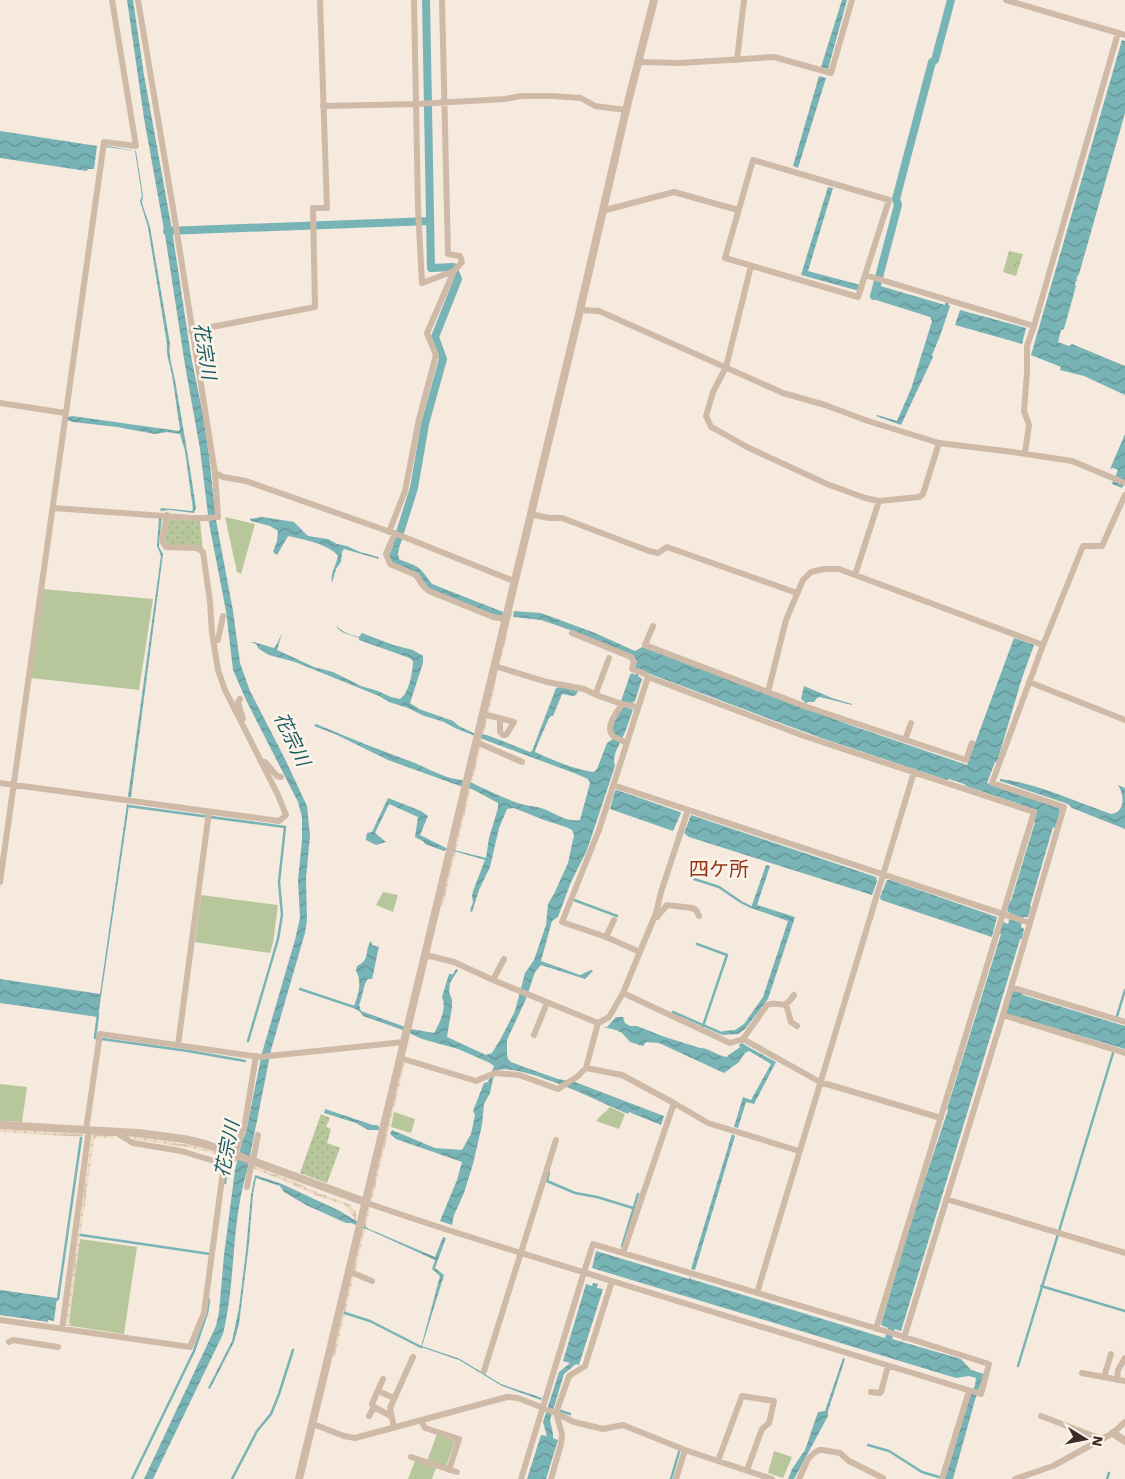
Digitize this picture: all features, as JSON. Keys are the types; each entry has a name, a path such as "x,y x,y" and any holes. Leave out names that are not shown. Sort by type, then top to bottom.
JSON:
{"street":[{"path":"0,882 104,142 136,146 112,0"},
{"path":"52,508 206,518 218,516 215,473 138,0"},
{"path":"191,331 314,307 313,208 327,208 320,0"},
{"path":"414,0 418,208 422,283 454,271"},
{"path":"442,0 448,254 460,256 462,262 454,271 427,333 436,355 419,419 405,491 386,554 390,564 416,574 424,588 429,591 493,617 505,619"},
{"path":"300,1479 580,310 626,110 654,0"},
{"path":"737,60 744,0"},
{"path":"639,62 680,63 774,58 831,73 852,0"},
{"path":"1006,0 1122,34 1027,346 1024,411 1029,425 1025,453"},
{"path":"323,106 417,104 505,99 521,96 552,96 581,98 595,106 626,110"},
{"path":"753,160 889,200 858,297 751,266 725,258 753,160"},
{"path":"602,211 674,192 738,210"},
{"path":"751,266 726,367 713,392 706,416 711,427 799,472 865,498 879,501 919,498 939,443"},
{"path":"865,275 1034,326"},
{"path":"580,310 599,311 783,393 825,405 868,421 939,443 1025,453 1072,462 1125,483"},
{"path":"0,403 65,413"},
{"path":"215,473 246,481 392,533 514,581"},
{"path":"904,1338 1003,1015 1028,922 1064,807 992,783 1042,644 1083,546 1102,546 1125,495"},
{"path":"855,575 879,501"},
{"path":"530,514 549,518 562,518 658,553 667,547 797,593"},
{"path":"0,783 279,821 286,815 278,795 225,690 218,670 203,552 197,548 166,548 162,541 167,516"},
{"path":"768,692 786,620 797,593 803,580 811,572 824,569 838,569 1042,644"},
{"path":"218,640 223,616"},
{"path":"653,626 645,646 807,707 966,760 972,743"},
{"path":"572,633 631,657 634,662 632,669 648,677 804,736 1034,812 1005,914 941,1118 880,1330"},
{"path":"596,693 609,658"},
{"path":"498,667 547,682 584,689 622,704 638,707"},
{"path":"640,952 606,937 562,922 599,830 648,677"},
{"path":"1029,682 1125,720"},
{"path":"240,699 238,702 243,726"},
{"path":"622,704 612,719 610,732 627,743"},
{"path":"483,715 500,718"},
{"path":"905,740 911,723"},
{"path":"481,744 522,762"},
{"path":"261,762 265,762 277,776 281,777"},
{"path":"756,1293 914,772"},
{"path":"613,785 1028,922"},
{"path":"400,1058 476,1081 495,1074 519,1075 558,1088 578,1076 586,1068 598,1023 609,1017 623,993 653,922 660,892 688,810"},
{"path":"178,1045 210,812"},
{"path":"653,922 667,904 692,908 696,910 699,916"},
{"path":"606,937 614,920"},
{"path":"424,958 430,956 454,962 598,1023"},
{"path":"493,980 504,958"},
{"path":"1011,987 1125,1022"},
{"path":"623,993 730,1043 743,1039 767,1006 789,1003 794,995"},
{"path":"534,1035 547,1002"},
{"path":"786,1004 790,1022 797,1026"},
{"path":"1003,1015 1125,1053"},
{"path":"62,1329 100,1034 257,1056 404,1042"},
{"path":"743,1039 820,1082 941,1118"},
{"path":"236,1155 245,1123 257,1056"},
{"path":"586,1068 622,1075 708,1122 799,1151"},
{"path":"624,1253 674,1103"},
{"path":"0,1125 147,1134 206,1144 439,1228 584,1272 969,1391 981,1394 989,1364 895,1334 592,1244 584,1272 543,1408 521,1479"},
{"path":"0,1320 190,1348 204,1313 224,1164 181,1151 133,1143 114,1131"},
{"path":"247,1186 258,1135"},
{"path":"484,1371 556,1140"},
{"path":"946,1199 1125,1253"},
{"path":"353,1273 372,1281"},
{"path":"551,1479 562,1434 556,1413 569,1376 585,1366 612,1281"},
{"path":"9,1342 13,1340 58,1347"},
{"path":"1104,1377 1111,1354"},
{"path":"394,1428 390,1408 413,1357"},
{"path":"1117,1380 1118,1370 1125,1358"},
{"path":"871,1392 881,1392 888,1366"},
{"path":"1082,1373 1125,1381"},
{"path":"372,1404 383,1379"},
{"path":"378,1391 394,1398"},
{"path":"942,1479 969,1391"},
{"path":"718,1461 742,1396 774,1401 769,1423 762,1428 747,1470"},
{"path":"313,1424 354,1438 507,1397 518,1398 574,1422 603,1429 623,1425 685,1450 772,1479"},
{"path":"369,1416 374,1407 391,1416"},
{"path":"1041,1416 1101,1439"},
{"path":"421,1421 425,1428 459,1439 448,1470"},
{"path":"1015,1479 1053,1466 1113,1433 1125,1422"},
{"path":"1113,1433 1125,1441"},
{"path":"676,1479 685,1450"},
{"path":"799,1479 808,1460 819,1450 840,1453 849,1461 883,1478"},
{"path":"411,1457 457,1472"}],"green space":[{"path":"1009,251 1023,254 1016,276 1003,272"},
{"path":"225,517 255,524 241,574 237,572"},
{"path":"169,519 200,521 203,551 167,546 165,541"},
{"path":"43,589 153,599 139,690 31,678"},
{"path":"383,892 398,895 393,912 376,905"},
{"path":"201,895 278,905 270,953 195,942"},
{"path":"0,1084 27,1087 22,1122 0,1121"},
{"path":"610,1107 625,1114 619,1129 596,1121"},
{"path":"394,1112 415,1119 411,1133 391,1127"},
{"path":"321,1114 330,1118 326,1127 331,1129 327,1143 340,1148 327,1183 300,1173"},
{"path":"80,1239 137,1247 124,1334 71,1326 69,1322"},
{"path":"437,1434 455,1441 446,1467 427,1461"},
{"path":"774,1451 792,1457 783,1478 768,1473"},
{"path":"415,1461 436,1468 432,1479 408,1479"}],"shaded area":[{"path":"511,610 513,611 495,687 443,905 441,905"},
{"path":"403,1062 405,1062 335,1356 333,1355"},
{"path":"0,1129 82,1134 84,1137 0,1132"},
{"path":"95,1134 113,1135 114,1138 97,1137 94,1140 68,1323 71,1327 65,1323 92,1136"},
{"path":"135,1136 196,1146 291,1180 349,1204 356,1212 356,1221 345,1205 318,1196 280,1179 209,1152 133,1139"}],"water":[{"path":"127,0 133,0 144,75 172,230 191,356 203,415 216,520 233,611 240,663 250,691 307,806 310,836 306,878 307,920 305,933 271,1050 242,1191 238,1211 230,1293 223,1334 153,1479 144,1479 216,1326 235,1170 246,1132 262,1053 300,918 298,880 302,817 298,802 246,700 233,670 226,611 209,523 200,449 144,118"},
{"path":"842,0 847,0 828,69 821,67"},
{"path":"1122,40 1125,41 1125,113 1076,279 1078,280 1076,281 1064,329 1061,330 1058,342 1069,346 1072,344 1125,366 1125,395 1084,376 1060,370 1061,367 1031,355"},
{"path":"819,76 826,78 798,168 793,166"},
{"path":"0,131 97,146 94,169 88,169 87,171 0,158"},
{"path":"107,146 136,151 143,196 142,203 150,227 170,344 170,360 189,462 196,508 194,513 169,510 160,511 161,508 192,511 193,509 185,451 180,434 167,432 155,434 67,420 68,417 72,416 179,431 180,429 148,227 140,201 142,196 135,151"},
{"path":"828,187 833,188 808,271 864,286 863,292 801,275"},
{"path":"877,285 945,305 946,302 950,306 932,355 933,357 901,425 876,416 897,421 911,389 932,321 930,317 873,299"},
{"path":"960,310 1026,328 1022,344 955,325"},
{"path":"1125,434 1125,481 1122,488 1112,484 1118,470 1110,469"},
{"path":"262,517 294,522 308,536 328,539 379,559 344,549 332,583 332,573 338,556 334,552 315,543 288,536 277,555 273,552 278,531 250,519"},
{"path":"159,518 162,518 159,547 163,554 131,797 128,797 161,556 157,546"},
{"path":"397,537 401,539 399,559 420,569 432,584 503,612 502,617 429,589 418,573 391,562 389,555"},
{"path":"514,611 541,613 595,633 635,651 642,647 853,726 967,765 1014,638 1034,645 997,762 995,762 987,783 1059,807 1060,811 1055,828 1053,827 1028,917 1023,917 1021,927 1024,929 1022,939 1020,939 901,1331 895,1329 892,1339 961,1359 971,1370 984,1374 953,1479 945,1479 976,1378 969,1376 956,1378 592,1268 596,1251 689,1279 690,1276 691,1279 885,1338 888,1328 881,1325 882,1321 914,1212 948,1110 1001,934 999,933 1003,922 1008,924 1011,913 1007,910 1035,822 1037,810 949,779 947,780 821,738 645,672 635,668 636,661 579,633 541,620 513,617"},
{"path":"336,625 341,630 350,634 359,637 362,633 393,645 413,650 423,656 423,663 410,703 419,709 453,721 473,733 487,735 530,752 556,688 560,687 578,691 573,696 562,694 553,716 549,718 535,752 587,771 594,772 597,769 607,743 613,739 611,730 630,675 632,673 635,675 639,673 638,676 642,679 635,701 629,708 633,710 615,753 615,766 587,850 571,882 558,917 552,921 541,961 580,975 591,970 593,971 585,979 541,965 535,972 526,999 507,1040 507,1054 511,1062 558,1079 575,1082 664,1116 661,1125 629,1112 628,1114 543,1078 509,1070 497,1070 490,1093 484,1104 482,1125 473,1164 452,1225 440,1221 457,1180 462,1162 396,1139 390,1134 392,1130 435,1148 462,1150 471,1134 475,1115 473,1111 484,1083 488,1082 494,1066 458,1049 422,1039 363,1016 354,1008 359,988 357,966 366,958 371,941 372,945 379,947 372,979 366,981 364,987 359,1005 361,1011 411,1029 434,1033 442,1015 444,1006 442,997 449,974 453,974 456,969 458,970 450,983 449,992 452,1007 447,1037 486,1055 492,1053 515,1011 525,973 534,960 546,925 548,904 568,863 574,835 572,830 566,827 514,808 507,809 499,828 490,867 479,890 472,912 470,911 473,902 473,891 485,860 447,849 444,851 425,844 415,837 418,817 389,804 375,833 386,842 376,845 366,840 366,837 367,833 372,832 388,798 421,811 428,816 420,835 446,848 486,858 498,803 472,789 388,760 314,726 316,724 447,777 469,782 512,801 541,808 570,820 580,820 590,783 588,779 574,773 389,702 379,696 295,662 269,655 251,642 274,648 282,633 277,650 314,667 333,672 361,686 400,699 406,692 410,682 413,661 410,658 344,633 338,629"},
{"path":"804,686 852,705 820,697 814,702 806,704 801,699"},
{"path":"1000,779 1028,784 1111,814 1119,810 1122,803 1123,798 1118,785 1125,788 1125,829 1072,808 1068,804 1000,781"},
{"path":"617,790 680,812 673,831 610,809 615,791"},
{"path":"127,804 129,805 98,1017 0,1003 0,979 100,994"},
{"path":"691,815 876,877 877,881 872,895 689,837 684,833"},
{"path":"766,865 770,866 757,905 795,917 768,999 745,1029 738,1034 722,1035 723,1031 735,1030 744,1024 763,997 788,921 751,908"},
{"path":"887,880 997,917 992,937 881,900 880,897"},
{"path":"1014,991 1125,1026 1125,1049 1007,1014 1006,1012"},
{"path":"616,1017 623,1017 625,1023 630,1026 637,1026 727,1057 740,1047 739,1045 742,1043 776,1062 754,1104 746,1102 738,1128 734,1127 743,1097 751,1100 771,1064 749,1051 745,1053 739,1062 724,1073 659,1043 646,1042 643,1046 630,1042 622,1033 616,1030 603,1027 607,1027"},
{"path":"325,1109 377,1125 379,1130 368,1130 356,1123 324,1113"},
{"path":"732,1134 735,1136 695,1270 691,1269"},
{"path":"255,1175 282,1184 340,1211 369,1229 435,1257 443,1237 446,1238 435,1268 444,1275 422,1346 460,1359 501,1384 542,1398 541,1400 502,1386 459,1360 421,1347 440,1276 432,1269 435,1260 369,1230 346,1223 306,1205 284,1192 280,1186 256,1178 239,1324 234,1342 210,1389 208,1388 232,1341 239,1308 251,1195"},
{"path":"593,1283 598,1284 597,1288 603,1289 579,1365 576,1364 564,1374 550,1420 553,1438 558,1440 546,1479 527,1479 541,1435 547,1436 543,1422 559,1372 570,1363 563,1361 586,1284 592,1286"},
{"path":"0,1290 57,1298 54,1321 48,1320 48,1322 0,1315"},
{"path":"843,1358 845,1359 828,1416 794,1479 788,1479 792,1469 805,1450 818,1412 825,1411"}],"waterway":[{"path":"397,542 414,488 425,424 443,359 435,337 458,279 453,267 431,268 426,0"},
{"path":"874,296 898,205 896,199 932,62 935,60 951,0"},
{"path":"167,231 430,221"},
{"path":"128,806 285,827 279,882 282,915 278,939 248,1041"},
{"path":"694,879 719,887 751,907"},
{"path":"574,900 617,916"},
{"path":"697,944 727,955 703,1026"},
{"path":"300,989 354,1007"},
{"path":"1117,1016 1125,990"},
{"path":"673,1012 721,1033"},
{"path":"98,1014 95,1038 245,1061"},
{"path":"1018,1366 1113,1053"},
{"path":"56,1300 58,1299 81,1138"},
{"name":"花宗川","path":"225,1183 227,1164"},
{"path":"549,1172 547,1181 575,1193 597,1197 633,1208"},
{"path":"622,1246 638,1194"},
{"path":"81,1235 210,1254"},
{"path":"1041,1286 1125,1311"},
{"path":"132,1479 194,1351 207,1313 209,1300"},
{"path":"345,1313 370,1321 421,1347"},
{"path":"232,1479 257,1431 271,1414 293,1350"},
{"path":"561,1411 570,1414"},
{"path":"868,1445 889,1451 922,1472 939,1477"},
{"path":"671,1479 679,1452"},
{"path":"1107,1479 1109,1473"}],"district":[{"name":"四ケ所","path":"719,869"}]}
